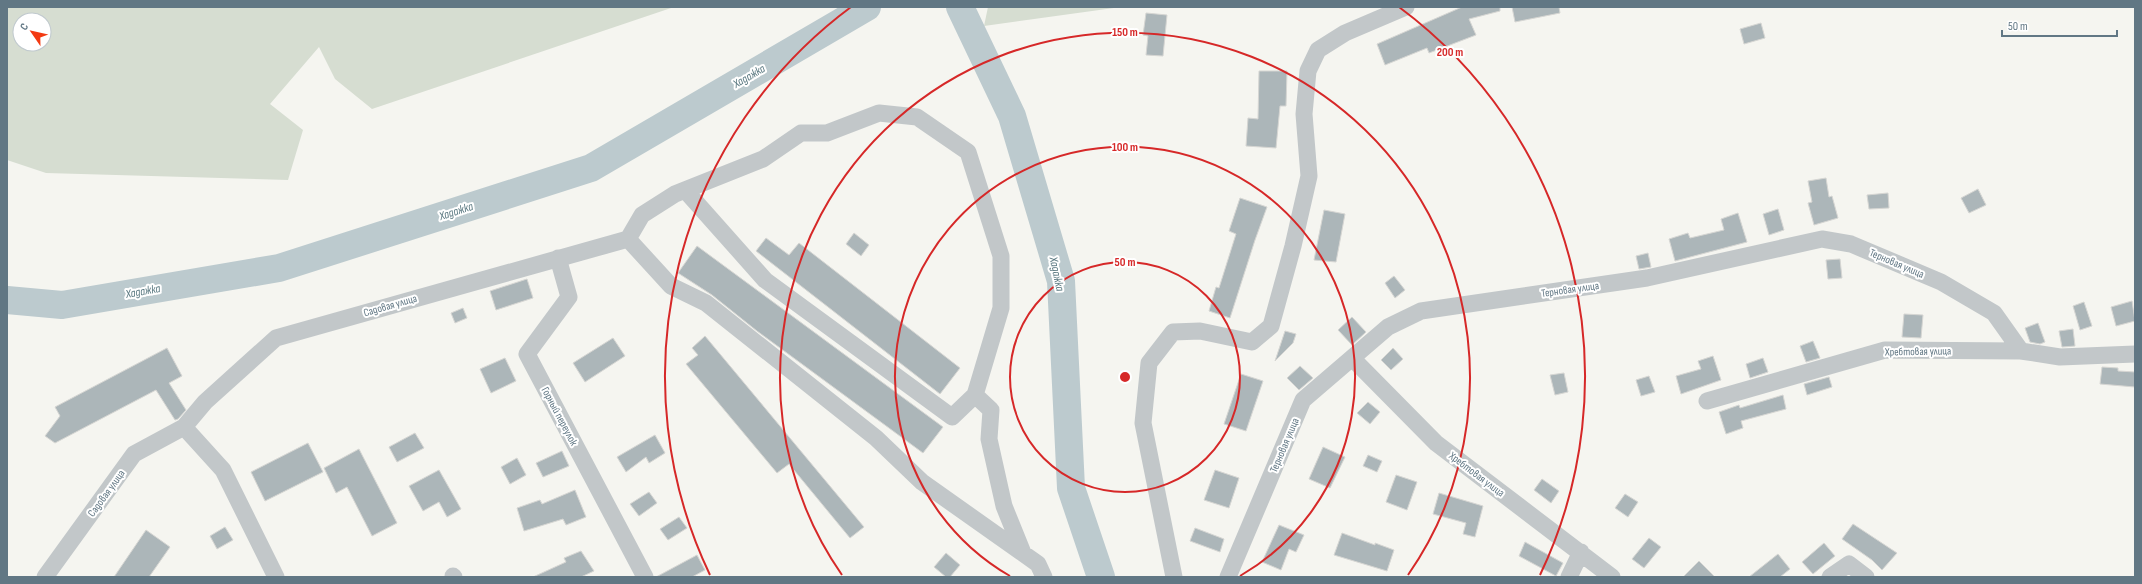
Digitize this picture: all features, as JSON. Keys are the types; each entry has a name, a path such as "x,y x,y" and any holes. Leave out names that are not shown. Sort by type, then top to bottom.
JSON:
{"street":[{"path":"1174,577 1142,423 1149,363 1173,332 1200,331 1252,342 1271,326 1293,246 1309,176 1304,114 1308,71 1318,50 1345,33 1406,7"},
{"path":"685,190 765,280 952,417 975,395 1001,308 1001,256 968,152 917,117 879,113 827,133 801,133 763,159 685,190 675,194 642,215 628,239 670,286 706,303 876,438 922,482 1038,564 1044,577"},
{"name":"Садовая улица","path":"45,577 134,454 184,427 205,402 276,338 628,239"},
{"name":"Терновая улица","path":"1228,577 1303,400 1388,327 1421,311 1647,278 1822,239 1851,244 1941,282 1994,313 2021,351"},
{"name":"Горный переулок","path":"558,258 569,297 527,354 645,577"},
{"name":"Хребтовая улица","path":"1707,401 1885,350 2021,351 2060,357 2135,354"},
{"name":"Хребтовая улица","path":"1352,358 1436,443 1612,577"},
{"path":"975,395 991,410 989,439 1004,506 1023,553"},
{"path":"184,427 223,470 276,577"},
{"path":"1569,577 1581,552"},
{"path":"1830,577 1849,564 1866,577"}],"shaded area":[{"path":"7,7 674,7 372,109 335,79 319,47 270,104 303,130 288,180 46,173 7,160"},
{"path":"988,7 1121,7 984,26"}],"building":[{"path":"1462,7 1500,7 1500,11 1469,19 1476,35 1429,53 1427,48 1385,65 1377,44"},
{"path":"1512,7 1559,7 1560,13 1515,22"},
{"path":"1146,13 1167,15 1163,56 1146,55 1148,36 1143,35"},
{"path":"1761,23 1765,38 1744,44 1740,29"},
{"path":"1259,71 1287,71 1286,106 1280,106 1276,148 1246,146 1248,118 1258,119"},
{"path":"1826,178 1829,197 1832,196 1838,218 1814,225 1808,203 1812,202 1808,181"},
{"path":"1978,189 1986,205 1969,213 1961,198"},
{"path":"1888,193 1889,208 1869,209 1867,195"},
{"path":"1240,198 1267,207 1230,318 1209,311 1216,287 1219,288 1236,234 1229,231"},
{"path":"1778,209 1784,230 1769,235 1763,214"},
{"path":"1324,210 1345,214 1336,262 1314,260"},
{"path":"1738,213 1747,242 1675,261 1669,239 1688,233 1690,238 1724,230 1721,219"},
{"path":"854,233 869,245 861,256 846,244"},
{"path":"766,238 789,255 799,243 960,368 940,394 756,251"},
{"path":"697,246 943,427 923,453 757,331 712,295 678,273"},
{"path":"1648,253 1651,267 1639,269 1636,256"},
{"path":"1840,259 1842,278 1828,279 1826,260"},
{"path":"1394,276 1405,290 1395,298 1385,283"},
{"path":"527,279 533,298 496,310 490,291"},
{"path":"2132,301 2135,321 2116,326 2111,307"},
{"path":"2084,302 2092,326 2080,330 2073,306"},
{"path":"463,308 467,318 455,323 451,313"},
{"path":"1904,314 1923,315 1921,338 1902,337"},
{"path":"1352,317 1366,332 1352,345 1338,330"},
{"path":"2038,323 2045,342 2040,344 2030,342 2025,328"},
{"path":"2073,329 2075,346 2062,347 2059,331"},
{"path":"1285,331 1296,334 1293,343 1275,361"},
{"path":"705,336 864,527 850,538 789,464 777,473 686,364 698,355 692,348"},
{"path":"613,338 625,356 585,382 573,363"},
{"path":"1813,341 1820,358 1806,362 1800,346"},
{"path":"167,348 182,376 169,383 186,410 178,419 175,420 156,390 55,443 45,436 60,416 55,407"},
{"path":"1393,348 1403,359 1391,370 1381,360"},
{"path":"1713,356 1721,380 1681,394 1676,376 1701,369 1698,361"},
{"path":"505,358 516,381 491,393 480,369"},
{"path":"1763,358 1768,372 1750,378 1746,364"},
{"path":"1300,366 1313,378 1299,390 1287,378"},
{"path":"2102,367 2118,368 2118,371 2135,372 2135,387 2100,384"},
{"path":"1564,373 1568,392 1555,395 1550,375"},
{"path":"1241,374 1263,381 1246,431 1224,424"},
{"path":"1649,376 1655,392 1641,396 1636,380"},
{"path":"1829,377 1832,387 1807,395 1804,384"},
{"path":"1783,395 1786,409 1741,421 1743,428 1726,434 1719,412 1739,405 1740,408"},
{"path":"1368,402 1380,412 1370,424 1357,413"},
{"path":"415,433 424,448 397,462 389,447"},
{"path":"655,435 665,453 649,463 646,457 626,472 617,457"},
{"path":"308,443 323,472 265,501 251,472"},
{"path":"1323,447 1345,457 1330,488 1309,479"},
{"path":"359,449 397,523 372,536 347,487 336,493 324,468"},
{"path":"562,451 569,466 543,477 536,463"},
{"path":"1368,455 1382,461 1377,472 1363,466"},
{"path":"517,458 526,475 510,484 501,467"},
{"path":"439,470 461,509 447,517 439,502 423,511 409,486"},
{"path":"1215,470 1239,478 1229,508 1204,500"},
{"path":"1396,475 1417,482 1407,510 1386,502"},
{"path":"1542,479 1559,491 1551,503 1534,490"},
{"path":"575,490 586,517 566,525 563,519 524,531 517,508 540,500 542,504"},
{"path":"649,492 657,503 639,516 630,504"},
{"path":"1439,493 1483,506 1475,537 1463,534 1466,523 1433,514"},
{"path":"1625,494 1638,502 1628,517 1615,508"},
{"path":"679,517 687,528 668,540 660,529"},
{"path":"1853,524 1897,553 1882,570 1872,560 1842,539"},
{"path":"1279,525 1304,535 1296,552 1289,549 1281,570 1262,562"},
{"path":"225,527 233,540 217,549 210,536"},
{"path":"1195,528 1224,539 1220,552 1190,541"},
{"path":"146,530 170,547 149,577 114,577"},
{"path":"1342,533 1394,550 1387,571 1334,555"},
{"path":"1649,538 1661,547 1644,568 1632,559"},
{"path":"1525,542 1563,563 1556,576 1519,556"},
{"path":"1824,543 1835,556 1813,574 1802,562"},
{"path":"581,551 594,571 581,577 533,577 566,562 564,558"},
{"path":"946,553 960,565 950,577 946,577 934,567"},
{"path":"1778,554 1790,569 1780,577 1749,577"},
{"path":"697,555 705,570 692,577 656,577"},
{"path":"1699,561 1715,577 1683,577"}],"waterway":[{"name":"Хадажка","path":"7,300 62,305 279,268 591,168 867,7"},
{"name":"Хадажка","path":"960,7 1012,116 1061,281 1071,488 1101,577"}]}
